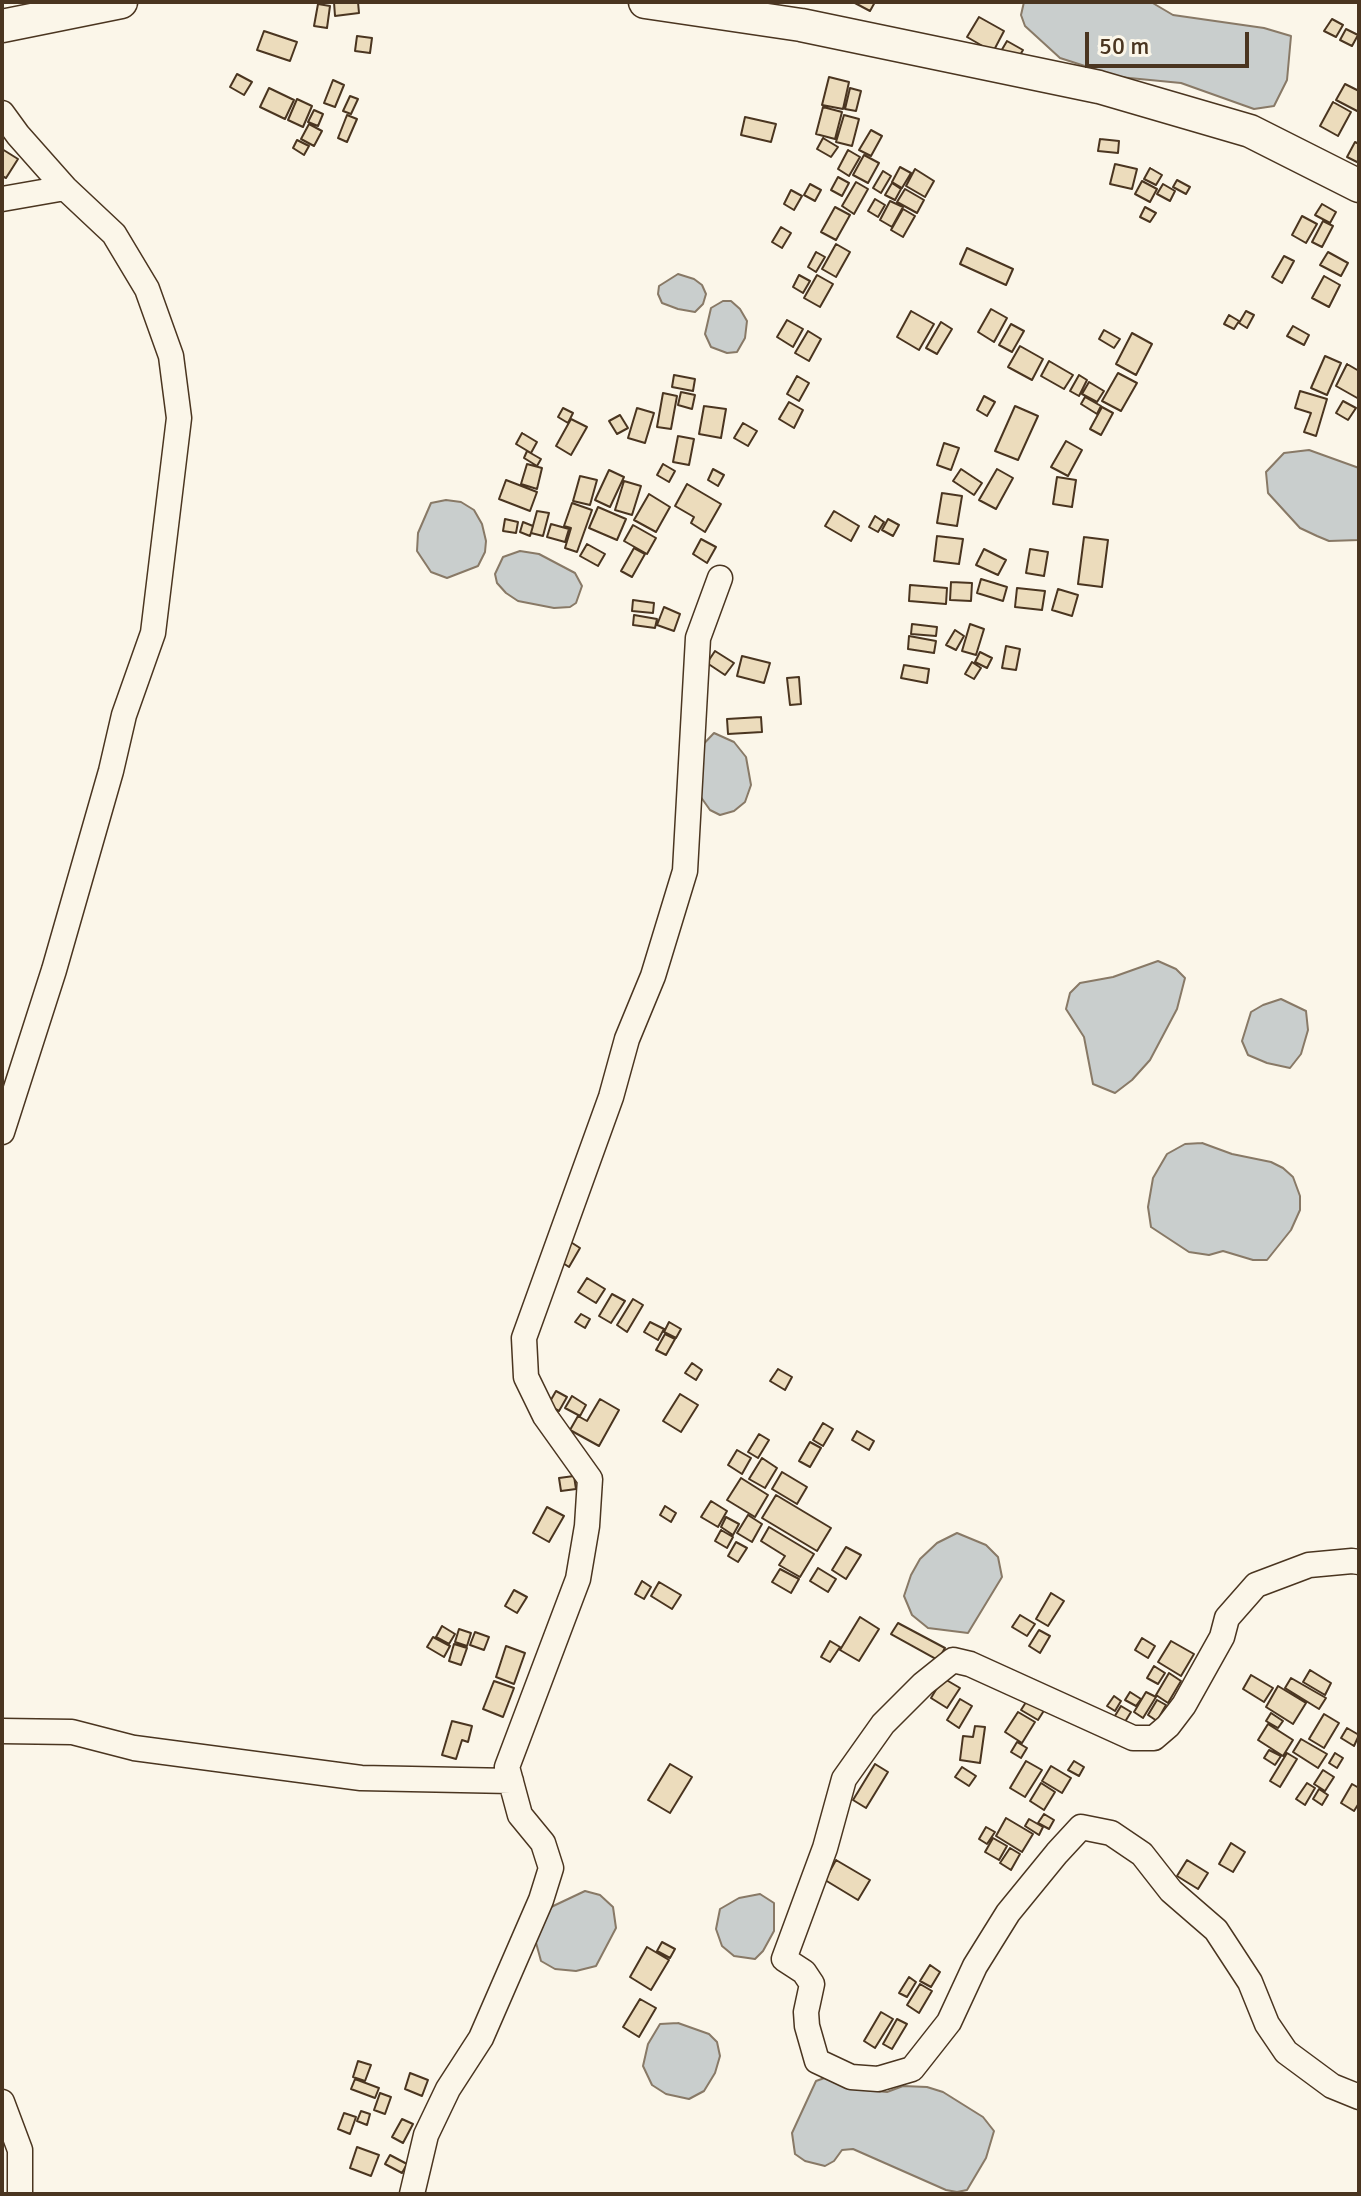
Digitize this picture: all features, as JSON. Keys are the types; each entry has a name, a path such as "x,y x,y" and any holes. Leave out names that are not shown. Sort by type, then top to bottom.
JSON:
{"main road":[{"path":"2,26 121,2"},
{"path":"645,2 800,14 1099,87 1250,131 1359,186"}],"street":[{"path":"2,113 65,188 114,234 147,289 171,356 179,418 153,633 124,715 54,970 2,1132"},
{"path":"2,199 65,188"},
{"path":"412,2194 426,2135 448,2089 481,2038 541,1900 551,1868 543,1843 520,1815 507,1767 578,1579 587,1526 590,1479 545,1416 526,1377 524,1338 611,1097 627,1039 653,976 685,871 698,638 720,578"},
{"path":"1359,1562 1309,1565 1256,1585 1227,1618 1222,1637 1184,1705 1154,1738 1133,1738 970,1664 953,1660 923,1684 883,1724 844,1779 825,1848 784,1959 804,1972 812,1984 807,2026 817,2061 851,2077 878,2079 912,2069 949,2022 975,1966 1008,1913 1057,1853 1081,1827 1111,1833 1142,1854 1171,1891 1216,1930 1250,1982 1267,2024 1286,2052 1332,2086 1359,2097"},
{"path":"2,1731 72,1732 134,1748 361,1778 511,1781"},
{"path":"2,2102 20,2150 20,2194"}],"shaded area":[{"path":"1024,2 1151,2 1173,15 1264,28 1291,36 1287,80 1274,106 1254,109 1181,83 1119,77 1060,58 1025,26 1021,15"},
{"path":"678,274 702,285 706,294 703,304 695,312 662,303 659,286"},
{"path":"723,301 731,301 747,321 745,338 737,352 727,353 711,347 705,334 711,308"},
{"path":"1309,450 1359,468 1359,540 1329,541 1300,528 1268,493 1266,472 1284,453"},
{"path":"446,500 461,502 474,510 482,524 486,541 485,552 478,566 447,578 431,572 417,551 418,533 431,503"},
{"path":"520,551 539,554 575,573 582,586 576,603 570,607 554,608 518,601 506,593 497,583 495,574 503,557"},
{"path":"714,733 734,742 746,757 751,785 745,802 734,811 720,815 710,810 698,793 695,753"},
{"path":"1158,961 1176,969 1185,978 1177,1009 1150,1060 1132,1080 1115,1093 1093,1084 1084,1037 1066,1009 1070,993 1080,983 1113,977"},
{"path":"1281,999 1306,1011 1308,1030 1301,1054 1290,1068 1248,1055 1242,1041 1251,1012"},
{"path":"1202,1143 1232,1154 1271,1162 1293,1177 1300,1196 1300,1210 1291,1230 1267,1260 1253,1260 1223,1251 1209,1255 1189,1252 1151,1227 1148,1207 1153,1178 1167,1154 1185,1144"},
{"path":"957,1533 986,1545 998,1557 1002,1577 968,1633 928,1628 912,1615 904,1596 920,1559 937,1543"},
{"path":"585,1891 600,1895 613,1907 616,1928 596,1966 576,1971 555,1969 541,1961 535,1939 549,1908"},
{"path":"760,1894 774,1903 774,1931 755,1959 734,1956 722,1946 716,1929 720,1909 739,1898"},
{"path":"678,2023 709,2034 717,2042 720,2056 715,2073 704,2091 689,2099 666,2094 652,2085 643,2066 648,2044 660,2024"},
{"path":"830,2076 866,2090 887,2092 903,2086 927,2087 943,2092 983,2117 994,2131 986,2158 967,2190 946,2190 853,2149 842,2150 834,2161 825,2166 805,2161 795,2154 792,2133 816,2081"}],"building":[{"path":"334,2 358,2 359,13 335,16"},
{"path":"853,2 875,2 870,11"},
{"path":"318,4 330,6 327,28 314,26"},
{"path":"979,17 1004,31 993,52 967,37"},
{"path":"1332,19 1343,25 1336,37 1324,31"},
{"path":"1346,29 1358,35 1352,46 1340,40"},
{"path":"264,31 297,42 290,61 257,50"},
{"path":"357,36 372,38 370,53 355,51"},
{"path":"1007,41 1023,50 1013,67 997,58"},
{"path":"237,74 252,82 244,95 230,87"},
{"path":"829,77 849,82 843,109 822,105"},
{"path":"333,80 344,85 335,107 324,103"},
{"path":"1345,84 1359,91 1359,112 1336,100"},
{"path":"269,88 294,100 285,119 260,107"},
{"path":"850,88 861,91 856,111 845,109"},
{"path":"350,96 358,99 351,114 343,111"},
{"path":"297,99 312,106 303,127 288,120"},
{"path":"1333,102 1351,112 1338,136 1320,126"},
{"path":"823,107 842,112 835,139 816,134"},
{"path":"314,110 323,114 318,126 308,122"},
{"path":"347,115 357,119 347,142 338,138"},
{"path":"844,115 859,119 852,146 836,142"},
{"path":"745,117 776,124 771,142 741,135"},
{"path":"309,124 322,131 314,146 301,139"},
{"path":"871,130 882,136 871,156 859,150"},
{"path":"823,138 838,147 831,157 817,149"},
{"path":"1100,139 1119,141 1118,153 1098,151"},
{"path":"297,140 309,146 304,155 293,148"},
{"path":"1355,142 1359,144 1359,163 1347,157"},
{"path":"2,149 18,159 6,178 2,176"},
{"path":"848,150 860,157 849,176 838,169"},
{"path":"864,155 879,163 868,183 853,175"},
{"path":"1115,164 1137,169 1132,189 1110,184"},
{"path":"900,167 911,173 902,188 892,182"},
{"path":"1150,168 1162,175 1156,185 1144,179"},
{"path":"915,169 934,181 925,197 906,186"},
{"path":"883,171 891,176 881,193 873,188"},
{"path":"838,177 849,183 842,196 831,190"},
{"path":"1177,180 1190,187 1186,194 1173,187"},
{"path":"1142,181 1157,189 1150,202 1135,194"},
{"path":"856,182 868,189 854,214 842,206"},
{"path":"892,183 901,189 895,200 885,195"},
{"path":"810,184 821,190 815,201 804,195"},
{"path":"1163,184 1175,191 1170,201 1157,194"},
{"path":"905,189 924,200 917,213 897,202"},
{"path":"791,190 802,196 794,210 784,204"},
{"path":"875,199 885,205 878,217 868,211"},
{"path":"890,201 903,207 892,227 880,220"},
{"path":"1322,204 1336,212 1330,223 1315,215"},
{"path":"835,207 850,215 836,240 821,232"},
{"path":"1145,207 1156,213 1150,222 1140,217"},
{"path":"903,209 915,216 903,237 891,230"},
{"path":"1302,216 1317,224 1306,243 1292,235"},
{"path":"1323,221 1333,226 1322,247 1312,242"},
{"path":"781,227 791,233 782,248 772,242"},
{"path":"836,244 850,252 836,277 822,269"},
{"path":"967,248 1013,269 1006,285 960,264"},
{"path":"816,252 825,257 816,272 808,267"},
{"path":"1328,252 1348,263 1341,276 1320,265"},
{"path":"1284,256 1294,261 1282,283 1272,277"},
{"path":"799,275 810,281 803,293 793,287"},
{"path":"817,275 833,284 820,307 804,298"},
{"path":"1324,276 1340,285 1329,307 1312,298"},
{"path":"991,309 1007,318 994,342 978,332"},
{"path":"911,311 934,324 919,350 897,337"},
{"path":"1246,311 1254,315 1247,328 1239,323"},
{"path":"1229,315 1239,321 1234,329 1224,324"},
{"path":"787,320 803,329 793,347 777,337"},
{"path":"941,322 952,329 937,354 926,348"},
{"path":"1011,324 1024,331 1012,352 999,345"},
{"path":"1293,326 1309,335 1304,345 1287,336"},
{"path":"1104,330 1120,339 1114,348 1099,339"},
{"path":"808,331 821,339 809,361 795,353"},
{"path":"1132,333 1152,344 1136,375 1116,364"},
{"path":"1020,346 1043,359 1032,380 1008,367"},
{"path":"1325,356 1341,363 1327,395 1311,388"},
{"path":"1049,361 1073,375 1064,389 1041,376"},
{"path":"1347,364 1359,371 1359,399 1336,386"},
{"path":"1118,373 1137,383 1121,411 1102,401"},
{"path":"674,375 695,379 693,391 672,387"},
{"path":"1079,375 1087,380 1079,396 1070,391"},
{"path":"797,376 809,383 799,401 787,394"},
{"path":"1089,382 1104,391 1097,402 1082,394"},
{"path":"1300,391 1327,399 1316,436 1304,432 1311,413 1295,408"},
{"path":"681,392 695,395 692,409 678,405"},
{"path":"663,393 677,396 671,429 657,427"},
{"path":"984,396 995,402 987,416 977,410"},
{"path":"1085,397 1101,406 1097,414 1081,404"},
{"path":"1343,401 1356,408 1348,420 1336,413"},
{"path":"789,402 803,410 794,428 779,419"},
{"path":"704,406 726,409 721,438 699,434"},
{"path":"1015,406 1038,416 1018,460 995,451"},
{"path":"1102,407 1113,413 1101,435 1090,429"},
{"path":"563,408 573,413 568,423 558,417"},
{"path":"637,408 654,413 645,443 628,438"},
{"path":"620,415 628,428 617,434 609,421"},
{"path":"571,419 587,427 571,455 556,446"},
{"path":"743,423 757,431 748,446 734,438"},
{"path":"522,433 537,442 531,453 516,444"},
{"path":"678,436 694,439 689,465 673,462"},
{"path":"1066,441 1082,450 1068,476 1051,467"},
{"path":"944,443 959,448 951,470 937,465"},
{"path":"527,451 541,459 537,466 524,458"},
{"path":"527,464 542,468 537,489 521,484"},
{"path":"663,464 675,471 669,482 657,475"},
{"path":"713,469 724,475 718,486 708,480"},
{"path":"961,469 982,483 974,495 953,481"},
{"path":"997,469 1013,478 996,509 979,500"},
{"path":"609,470 624,477 610,507 595,500"},
{"path":"580,476 597,480 590,505 573,501"},
{"path":"1057,477 1076,480 1072,507 1053,504"},
{"path":"506,480 537,492 530,511 499,499"},
{"path":"624,481 641,486 632,515 615,510"},
{"path":"687,484 721,504 705,532 691,523 694,517 675,506"},
{"path":"942,493 962,496 957,526 937,523"},
{"path":"649,494 670,507 656,532 634,520"},
{"path":"572,503 592,510 577,552 565,548 571,528 564,526"},
{"path":"598,507 626,519 617,540 589,528"},
{"path":"537,511 549,513 543,536 531,533"},
{"path":"834,511 859,526 851,541 825,526"},
{"path":"875,516 884,522 878,532 869,527"},
{"path":"505,519 518,522 516,533 503,531"},
{"path":"888,519 899,525 893,536 882,530"},
{"path":"523,522 533,526 530,536 520,532"},
{"path":"551,524 569,529 565,542 547,537"},
{"path":"633,525 656,538 647,554 624,541"},
{"path":"937,536 963,539 959,564 934,561"},
{"path":"1084,537 1108,540 1102,587 1078,584"},
{"path":"701,539 716,547 707,563 693,554"},
{"path":"587,544 605,554 598,566 580,556"},
{"path":"634,548 645,554 632,577 621,571"},
{"path":"984,549 1006,560 998,575 976,565"},
{"path":"1030,549 1048,552 1044,576 1026,573"},
{"path":"981,579 1007,587 1003,601 977,593"},
{"path":"951,582 972,583 971,601 950,600"},
{"path":"910,585 947,588 946,604 909,601"},
{"path":"1017,588 1045,591 1042,610 1015,607"},
{"path":"1058,589 1078,595 1072,616 1052,610"},
{"path":"633,600 654,603 653,613 632,611"},
{"path":"664,607 680,614 674,631 657,625"},
{"path":"634,615 657,619 655,628 633,625"},
{"path":"912,624 937,627 936,636 911,634"},
{"path":"970,624 984,629 976,655 962,651"},
{"path":"955,630 964,636 956,650 946,645"},
{"path":"909,636 936,641 934,653 908,649"},
{"path":"1006,646 1020,649 1016,670 1002,668"},
{"path":"715,651 734,663 725,675 707,663"},
{"path":"980,652 992,658 987,668 975,662"},
{"path":"742,656 770,663 764,683 737,676"},
{"path":"972,662 981,668 974,679 965,674"},
{"path":"904,665 929,669 927,683 901,678"},
{"path":"799,677 801,704 790,705 787,678"},
{"path":"761,717 762,732 728,734 727,719"},
{"path":"566,1239 580,1248 569,1267 555,1258"},
{"path":"587,1278 605,1289 596,1303 578,1292"},
{"path":"612,1294 625,1301 611,1323 599,1316"},
{"path":"633,1299 643,1305 627,1332 617,1325"},
{"path":"581,1314 590,1319 585,1328 575,1322"},
{"path":"650,1322 664,1329 658,1340 644,1332"},
{"path":"669,1322 681,1329 676,1338 664,1332"},
{"path":"665,1334 675,1339 666,1355 656,1350"},
{"path":"692,1363 702,1370 696,1380 685,1373"},
{"path":"778,1369 792,1377 785,1390 770,1381"},
{"path":"556,1391 567,1397 559,1411 548,1405"},
{"path":"680,1394 698,1405 681,1432 663,1421"},
{"path":"572,1396 586,1405 580,1416 565,1408"},
{"path":"600,1399 619,1410 599,1446 570,1430 578,1416 587,1421"},
{"path":"823,1423 833,1429 823,1446 813,1440"},
{"path":"857,1431 874,1441 869,1450 852,1440"},
{"path":"759,1434 769,1440 758,1458 748,1452"},
{"path":"810,1442 821,1448 810,1467 799,1461"},
{"path":"737,1450 751,1458 742,1474 728,1465"},
{"path":"762,1458 777,1468 765,1488 749,1479"},
{"path":"782,1472 807,1487 797,1504 772,1489"},
{"path":"574,1476 576,1489 561,1491 559,1478"},
{"path":"741,1478 768,1495 755,1517 727,1500"},
{"path":"776,1495 831,1528 817,1551 762,1518"},
{"path":"711,1501 727,1511 718,1527 701,1517"},
{"path":"665,1506 676,1513 671,1522 660,1515"},
{"path":"547,1507 564,1516 549,1542 533,1533"},
{"path":"748,1515 762,1524 752,1542 737,1533"},
{"path":"726,1517 739,1524 733,1535 721,1527"},
{"path":"769,1527 814,1554 800,1577 779,1565 785,1556 761,1541"},
{"path":"721,1530 733,1537 727,1548 715,1541"},
{"path":"736,1542 747,1548 738,1562 728,1556"},
{"path":"846,1547 861,1555 846,1579 832,1570"},
{"path":"818,1568 836,1579 828,1592 810,1581"},
{"path":"780,1569 799,1579 791,1593 772,1582"},
{"path":"642,1581 651,1587 644,1599 635,1594"},
{"path":"659,1582 681,1595 672,1609 651,1596"},
{"path":"514,1590 527,1597 517,1613 505,1606"},
{"path":"1051,1593 1064,1601 1048,1626 1036,1619"},
{"path":"1020,1615 1035,1624 1027,1636 1012,1627"},
{"path":"860,1617 879,1629 859,1661 840,1650"},
{"path":"898,1623 945,1648 938,1660 891,1634"},
{"path":"442,1626 455,1634 449,1644 436,1637"},
{"path":"459,1629 471,1633 467,1646 455,1642"},
{"path":"1039,1630 1050,1636 1040,1653 1029,1646"},
{"path":"475,1632 489,1637 484,1650 470,1645"},
{"path":"433,1637 450,1646 444,1657 427,1647"},
{"path":"1142,1638 1155,1646 1148,1658 1135,1650"},
{"path":"830,1641 840,1647 830,1662 821,1657"},
{"path":"1171,1641 1194,1654 1181,1676 1158,1662"},
{"path":"454,1644 467,1648 461,1665 449,1661"},
{"path":"506,1646 525,1653 514,1684 496,1677"},
{"path":"1154,1666 1165,1673 1158,1684 1147,1678"},
{"path":"1310,1670 1331,1683 1325,1695 1303,1682"},
{"path":"1169,1673 1181,1681 1168,1703 1156,1695"},
{"path":"1251,1675 1273,1688 1264,1702 1243,1689"},
{"path":"943,1678 960,1688 947,1708 931,1698"},
{"path":"1291,1678 1326,1698 1319,1709 1285,1688"},
{"path":"494,1681 514,1688 503,1717 483,1709"},
{"path":"1278,1686 1306,1703 1293,1724 1266,1707"},
{"path":"1130,1692 1141,1699 1136,1706 1125,1700"},
{"path":"1146,1692 1156,1697 1143,1718 1134,1712"},
{"path":"1114,1696 1121,1701 1115,1711 1107,1706"},
{"path":"960,1699 972,1706 959,1728 947,1720"},
{"path":"1028,1699 1045,1709 1038,1720 1021,1710"},
{"path":"1157,1700 1166,1705 1157,1721 1148,1715"},
{"path":"1121,1706 1131,1712 1123,1725 1113,1719"},
{"path":"1018,1712 1035,1722 1022,1743 1005,1732"},
{"path":"1271,1713 1283,1721 1278,1728 1266,1721"},
{"path":"1324,1714 1339,1723 1324,1748 1309,1739"},
{"path":"452,1721 472,1726 468,1742 462,1740 456,1759 442,1755"},
{"path":"1268,1724 1293,1740 1283,1756 1258,1740"},
{"path":"975,1726 985,1727 980,1763 960,1760 963,1736 973,1737"},
{"path":"1347,1728 1359,1735 1354,1746 1341,1738"},
{"path":"1301,1739 1327,1754 1318,1768 1293,1752"},
{"path":"1017,1742 1027,1748 1021,1758 1011,1752"},
{"path":"1269,1750 1281,1756 1275,1765 1264,1758"},
{"path":"1287,1753 1297,1759 1280,1787 1270,1781"},
{"path":"1335,1753 1343,1758 1337,1768 1329,1763"},
{"path":"1026,1761 1042,1770 1025,1797 1010,1788"},
{"path":"1074,1761 1084,1767 1079,1776 1068,1770"},
{"path":"670,1764 692,1777 670,1813 648,1800"},
{"path":"875,1764 888,1772 866,1808 853,1800"},
{"path":"1051,1766 1071,1778 1062,1793 1042,1781"},
{"path":"962,1767 976,1776 969,1786 955,1777"},
{"path":"1323,1770 1334,1777 1325,1791 1314,1784"},
{"path":"1041,1783 1055,1792 1044,1810 1030,1801"},
{"path":"1307,1783 1315,1788 1305,1805 1296,1799"},
{"path":"1352,1784 1359,1788 1359,1803 1354,1811 1341,1803"},
{"path":"1319,1789 1328,1795 1322,1805 1313,1799"},
{"path":"1044,1814 1054,1820 1049,1829 1038,1823"},
{"path":"1006,1818 1033,1834 1022,1852 996,1836"},
{"path":"1029,1819 1043,1827 1039,1835 1025,1826"},
{"path":"986,1827 995,1832 987,1844 979,1839"},
{"path":"993,1838 1007,1846 999,1860 985,1852"},
{"path":"1231,1843 1245,1852 1233,1872 1219,1864"},
{"path":"1010,1848 1020,1854 1011,1870 1000,1863"},
{"path":"836,1860 870,1880 858,1900 825,1880"},
{"path":"1187,1860 1208,1873 1198,1889 1177,1876"},
{"path":"662,1942 675,1949 670,1958 657,1951"},
{"path":"647,1947 669,1960 651,1990 630,1977"},
{"path":"930,1965 940,1972 931,1987 920,1981"},
{"path":"909,1977 916,1982 907,1997 899,1993"},
{"path":"920,1984 932,1991 919,2013 907,2005"},
{"path":"640,1999 656,2008 639,2037 623,2027"},
{"path":"881,2012 893,2019 875,2048 864,2041"},
{"path":"897,2019 907,2024 892,2049 883,2044"},
{"path":"358,2061 371,2065 365,2081 353,2077"},
{"path":"410,2073 428,2080 422,2096 405,2089"},
{"path":"355,2079 379,2088 375,2098 351,2089"},
{"path":"380,2093 391,2097 385,2114 374,2110"},
{"path":"361,2111 370,2114 367,2125 357,2121"},
{"path":"344,2113 356,2117 350,2134 338,2129"},
{"path":"402,2119 413,2124 403,2143 392,2137"},
{"path":"357,2147 379,2155 371,2176 350,2168"},
{"path":"390,2155 407,2164 402,2173 385,2164"}]}
